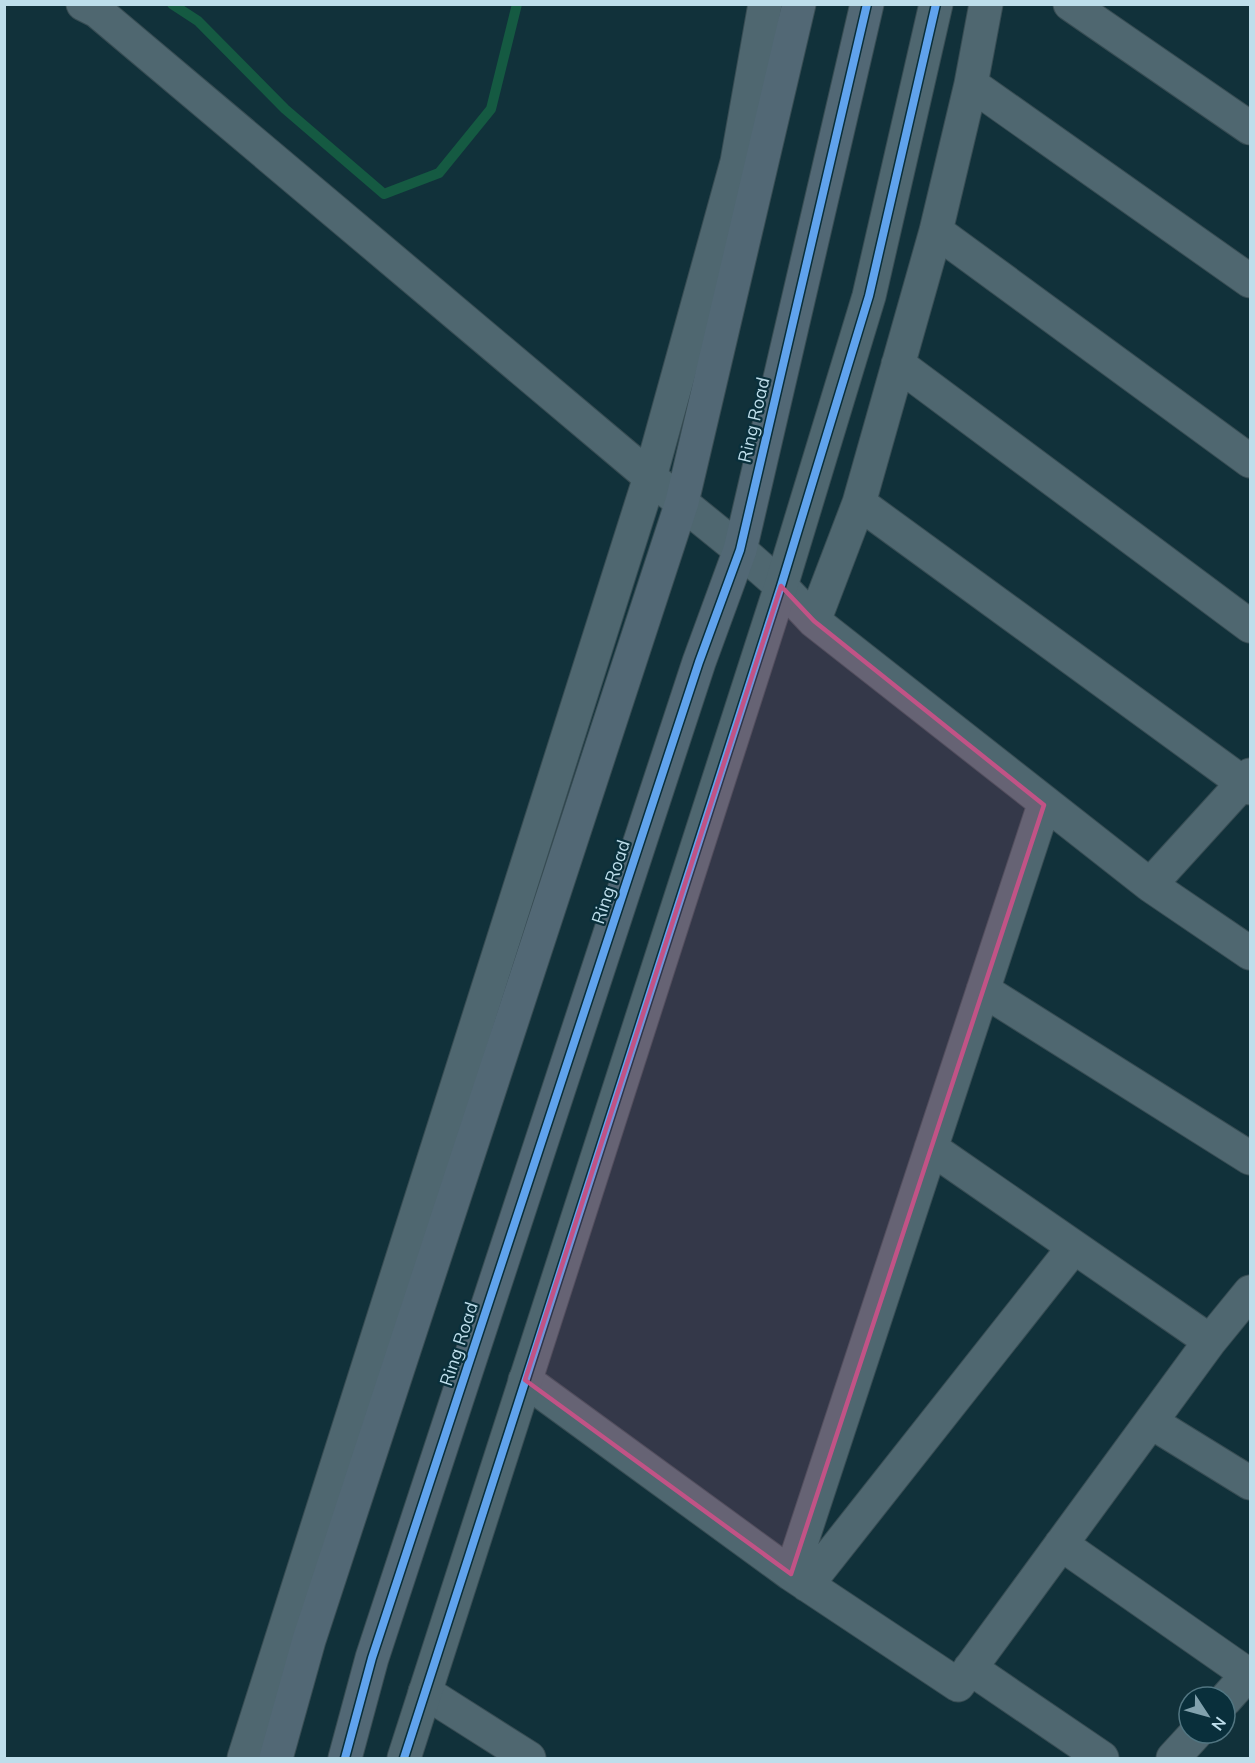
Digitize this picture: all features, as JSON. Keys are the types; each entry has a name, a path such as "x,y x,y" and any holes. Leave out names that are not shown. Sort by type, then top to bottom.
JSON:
{"highway":[{"path":"276,1758 316,1618 682,502 799,4"},
{"name":"Ring Road","path":"345,1758 372,1658 442,1442 696,673 740,550 867,4"}],"street":[{"path":"83,4 97,11 650,477 740,550 781,586 814,621 1044,805 1150,885 1251,953"},
{"path":"244,1758 650,477 737,162 765,4"},
{"path":"404,1758 781,586 869,296 936,4"},
{"path":"814,621 860,503 936,231 971,84 986,4"},
{"path":"1070,4 1251,128"},
{"path":"971,84 1251,281"},
{"path":"936,231 1251,461"},
{"path":"898,364 1251,626"},
{"path":"860,503 1248,782 1150,885"},
{"path":"799,1580 931,1148 1044,805"},
{"path":"983,990 1251,1158"},
{"path":"931,1148 1210,1341"},
{"path":"799,1580 1074,1247"},
{"path":"525,1380 799,1580 958,1685 1210,1341 1251,1292"},
{"path":"1151,1422 1251,1483"},
{"path":"1061,1545 1250,1674 1237,1688"},
{"path":"970,1668 1102,1758"},
{"path":"425,1692 529,1758"},
{"path":"1173,1758 1185,1745"}],"highlighted area":[{"path":"781,586 814,621 1044,805 791,1574 525,1380"}],"waterway":[{"path":"172,4 198,21 285,109 384,194 439,173 491,109 517,4"}],"cycle path":[{"path":"345,1758 372,1658 699,662 740,550 867,4"},
{"path":"404,1758 781,586 869,296 936,4"}]}
